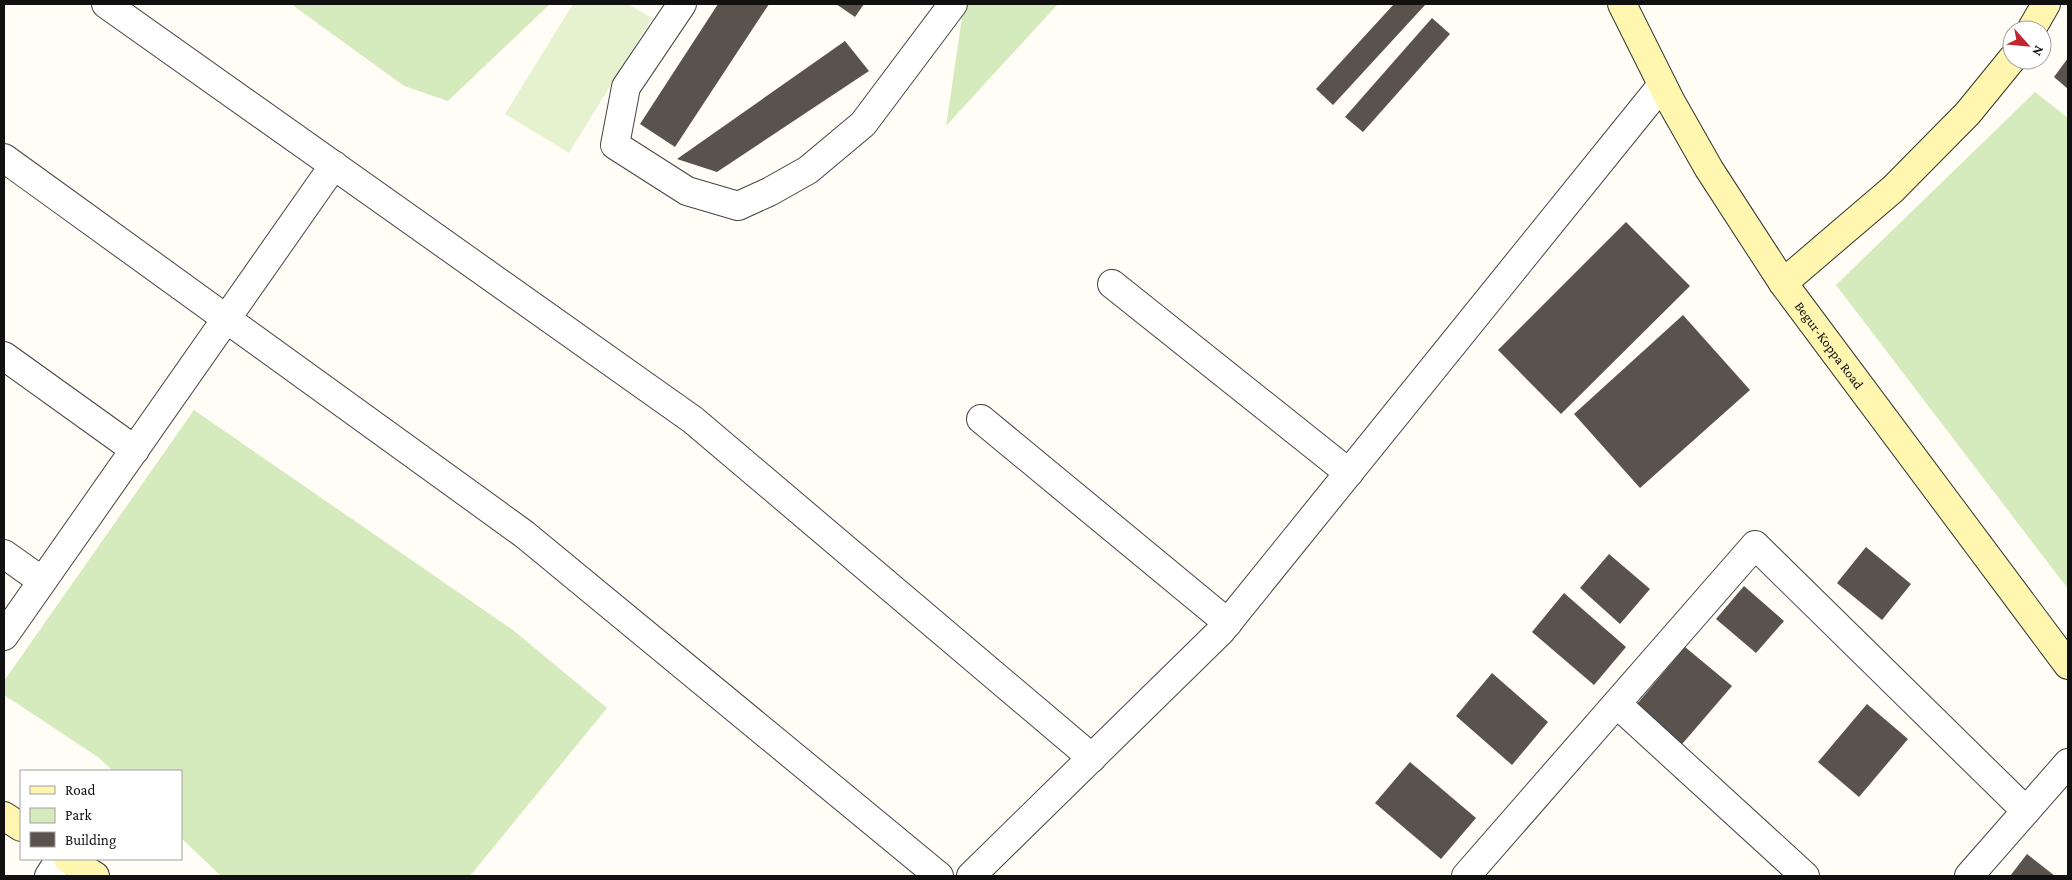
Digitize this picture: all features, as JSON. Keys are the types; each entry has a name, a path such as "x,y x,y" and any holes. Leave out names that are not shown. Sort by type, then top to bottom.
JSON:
{"main road":[{"name":"Begur-Koppa Road","path":"1622,4 1662,85 1709,169 1783,283 2068,665"},
{"path":"2037,20 2046,4"},
{"path":"1783,283 1893,189 1968,113 2003,70"},
{"path":"4,816 20,826"},
{"path":"70,860 95,876"}],"street":[{"path":"106,4 693,420 1092,758"},
{"path":"682,4 626,87 615,145 687,191 738,206 769,192 808,170 863,124 953,4"},
{"path":"971,876 1228,623 1662,85"},
{"path":"4,158 524,534 939,876"},
{"path":"4,636 334,165"},
{"path":"1112,284 1348,474"},
{"path":"4,356 135,450"},
{"path":"981,419 1228,623"},
{"path":"1466,876 1756,545 2026,811"},
{"path":"4,554 42,581"},
{"path":"1617,704 1805,876"},
{"path":"1969,876 2068,763"},
{"path":"49,876 59,860"}],"green space":[{"path":"291,4 550,4 448,101 404,86"},
{"path":"573,4 628,4 652,18 569,153 505,114"},
{"path":"964,4 1058,4 946,126"},
{"path":"2035,92 2068,118 2068,589 1836,285"},
{"path":"194,410 513,630 607,708 470,876 221,876 182,839 182,770 112,770 98,757 4,695 4,681"}],"building":[{"path":"718,4 769,4 675,147 640,124"},
{"path":"836,4 864,4 855,17"},
{"path":"1394,4 1425,5 1333,105 1316,89"},
{"path":"1432,18 1450,34 1363,132 1345,117"},
{"path":"845,41 869,71 717,172 677,159"},
{"path":"2068,58 2068,89 2054,77"},
{"path":"1626,222 1690,286 1561,414 1498,350"},
{"path":"1683,315 1750,390 1640,488 1574,414"},
{"path":"1866,547 1911,584 1882,620 1837,583"},
{"path":"1609,554 1650,589 1620,624 1580,588"},
{"path":"1744,586 1784,621 1756,653 1716,619"},
{"path":"1564,593 1626,647 1594,685 1532,632"},
{"path":"1685,647 1732,686 1677,750 1631,711"},
{"path":"1492,673 1548,722 1512,765 1456,716"},
{"path":"1867,704 1908,739 1859,797 1818,762"},
{"path":"1410,762 1476,818 1441,859 1375,803"},
{"path":"2027,854 2055,876 2010,876"}]}
